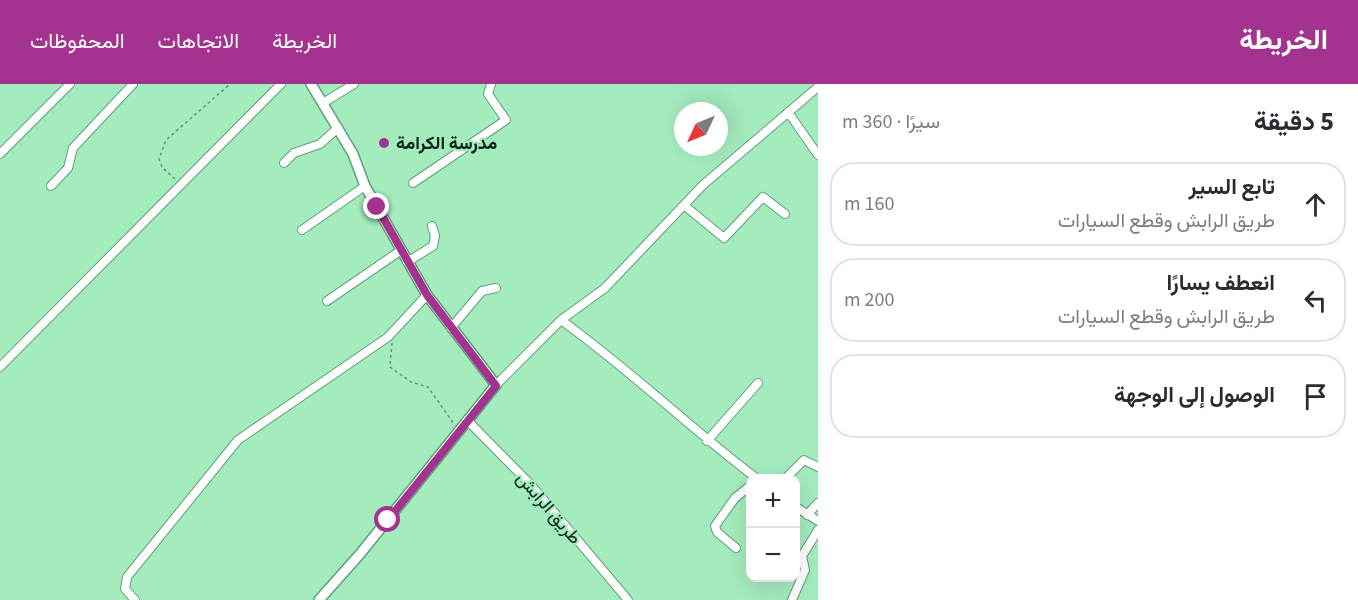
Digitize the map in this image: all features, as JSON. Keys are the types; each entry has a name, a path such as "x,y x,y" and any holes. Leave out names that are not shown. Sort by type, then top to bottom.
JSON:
{"main road":[{"path":"310,84 353,154 365,186 427,295 496,386 458,429 388,520 319,600"}],"street":[{"path":"0,154 70,84"},
{"path":"51,186 68,168 73,148 133,84"},
{"path":"0,367 281,84"},
{"path":"323,103 354,84"},
{"path":"413,183 506,119 488,94 491,84"},
{"path":"496,386 561,320 605,288 685,206 702,185 818,87"},
{"path":"788,112 818,155"},
{"path":"284,163 294,153 320,144 338,128"},
{"path":"302,230 365,186"},
{"path":"685,206 724,238 763,197 785,214"},
{"path":"407,262 433,246 435,236 432,226"},
{"path":"327,301 400,251"},
{"path":"451,328 482,291 496,288"},
{"path":"135,600 125,589 127,577 238,440 388,337 427,295"},
{"path":"561,320 595,345 707,441 751,474"},
{"path":"707,441 758,384"},
{"name":"طريق الرابش","path":"467,420 531,485 628,600"},
{"path":"790,474 804,460 818,467"},
{"path":"736,548 717,532 715,526 735,498 746,489"},
{"path":"807,515 818,503"},
{"path":"800,510 818,521"},
{"path":"792,600 805,570 802,556 818,530"}],"path":[{"path":"182,186 162,167 159,159 166,140 230,84"},
{"path":"388,337 394,345 390,367 411,382 428,387 458,429"}],"place":[{"name":"مدرسة الكرامة","path":"384,143"}],"route":[{"path":"377,207 427,295 496,386 458,429 388,520"}]}
